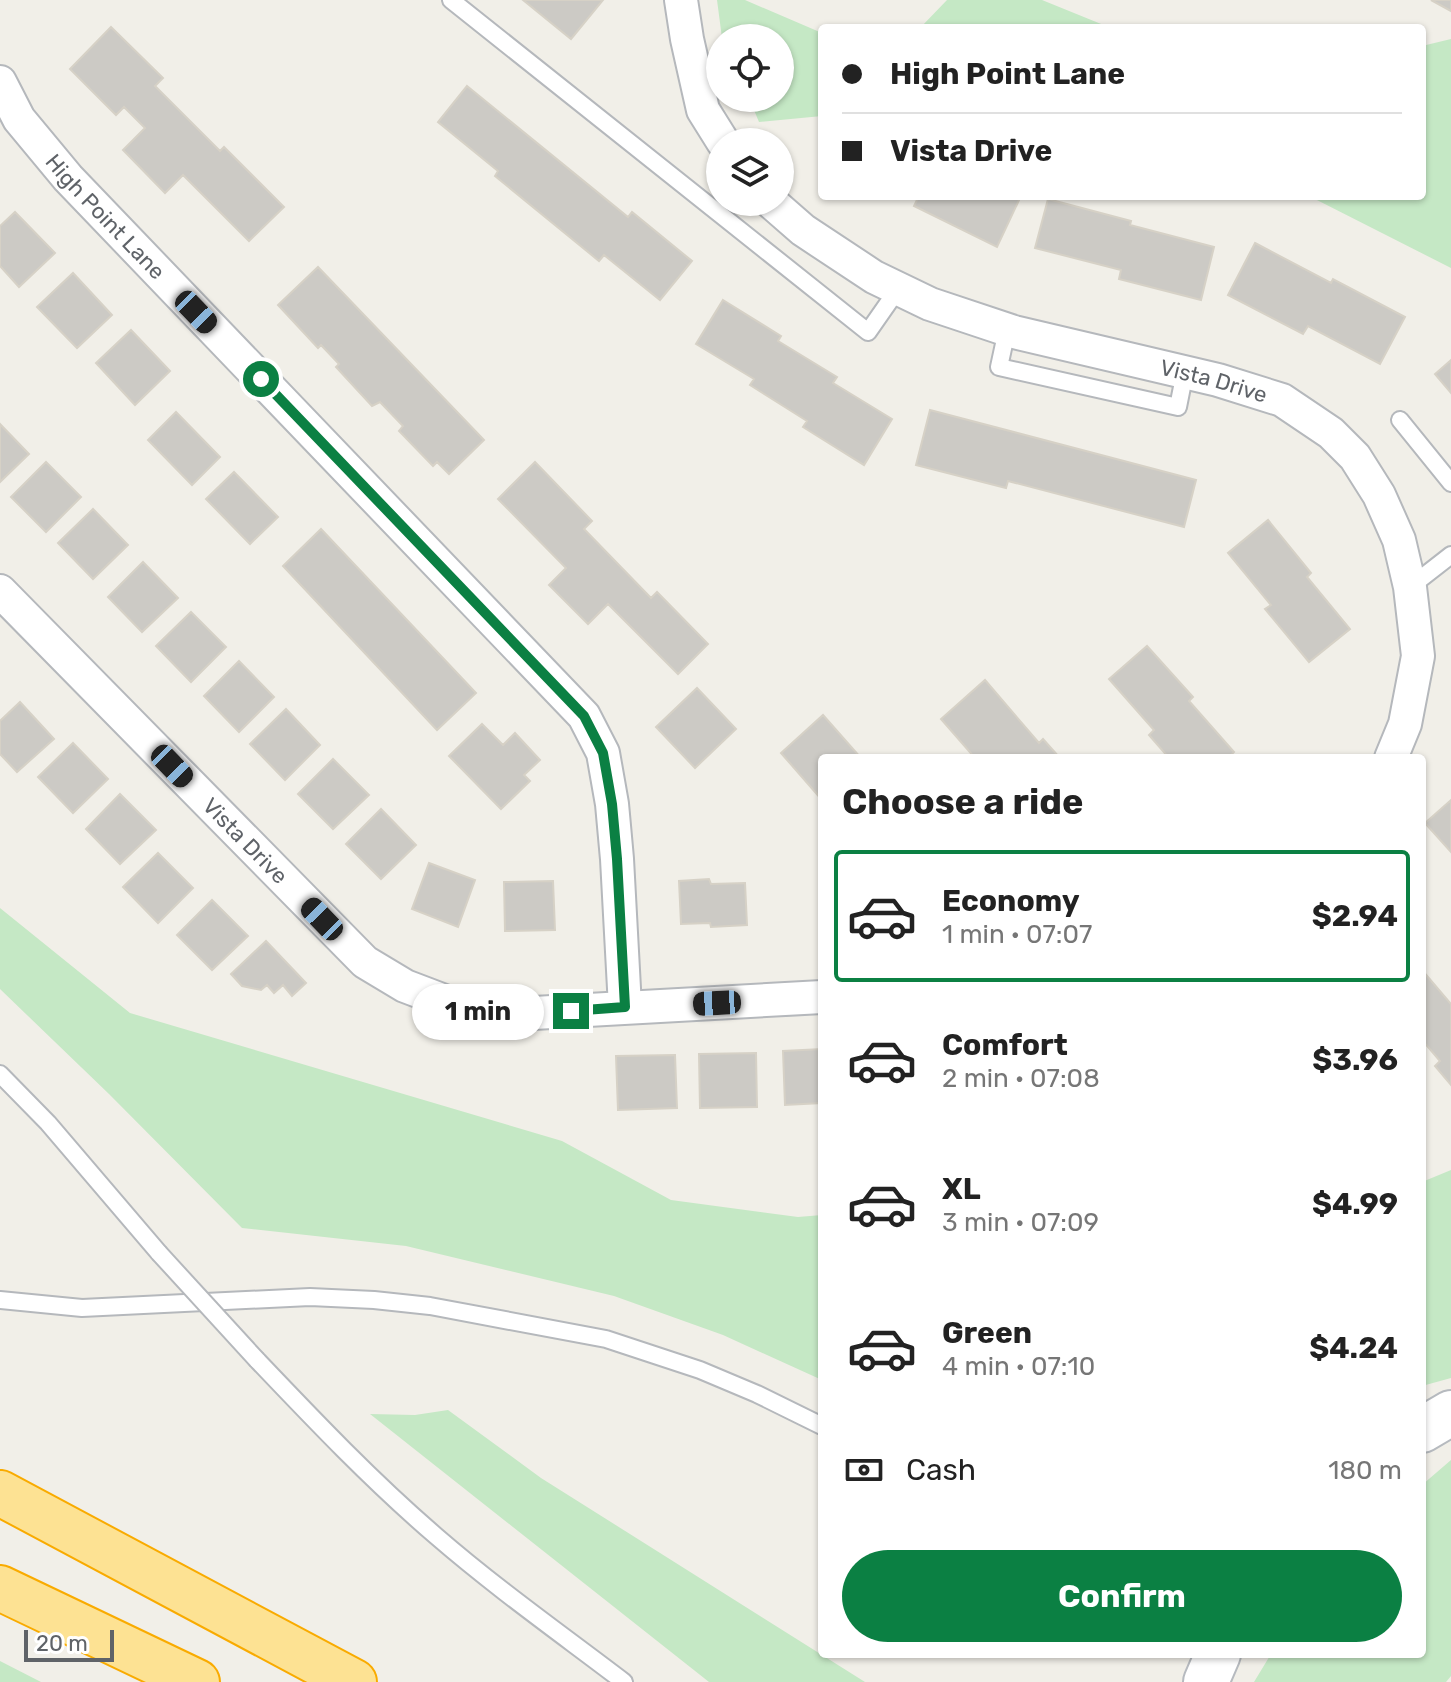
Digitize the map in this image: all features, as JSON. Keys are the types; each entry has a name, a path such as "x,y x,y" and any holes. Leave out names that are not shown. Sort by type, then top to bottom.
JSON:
{"highway":[{"path":"0,1493 354,1682"},
{"path":"0,1511 252,1627"},
{"path":"0,1588 197,1682"}],"main road":[{"path":"1426,1428 1451,1413"},
{"path":"1206,1682 1216,1658"}],"street":[{"path":"681,0 703,110 714,128"},
{"name":"High Point Lane","path":"0,82 19,119 68,178 584,716 603,753 612,804 625,1007"},
{"name":"Vista Drive","path":"787,216 874,277 930,304 1007,330 1218,380 1282,400 1331,433 1355,457 1379,495 1399,540 1410,587 1418,656 1405,724 1393,754"},
{"name":"Vista Drive","path":"0,591 365,962 405,986 455,1005 516,1014 818,997"}],"lane":[{"path":"451,0 868,332 898,289"},
{"path":"1400,420 1451,483"},
{"path":"1410,587 1451,555"},
{"path":"0,1074 48,1123 159,1253 321,1428 434,1535 624,1682"},
{"path":"0,1300 82,1308 310,1297 430,1306 621,1343 700,1370 818,1424"}],"green space":[{"path":"717,0 745,0 818,31 818,116 759,122 755,112 794,112 794,24 720,24"},
{"path":"947,0 1042,0 1101,24 924,24"},
{"path":"1451,39 1451,268 1317,200 1426,200 1426,45"},
{"path":"0,908 130,1013 562,1141 671,1200 798,1217 818,1215 818,1378 723,1335 614,1296 406,1246 242,1228 0,989"},
{"path":"1451,1170 1451,1378 1426,1385 1426,1180"},
{"path":"448,1410 541,1478 818,1652 818,1658 827,1658 865,1682 709,1682 370,1414 415,1415"},
{"path":"1451,1460 1451,1676 1446,1682 1254,1682 1269,1658 1426,1658 1426,1482"},
{"path":"0,1661 41,1682 0,1682"}],"building":[{"path":"523,0 603,0 571,39"},
{"path":"1431,0 1451,0 1451,11"},
{"path":"111,27 163,78 155,86 220,151 224,147 284,207 249,241 183,175 165,193 123,150 145,128 124,107 116,115 70,69"},
{"path":"467,86 628,217 632,212 692,261 660,300 604,255 599,261 495,176 498,171 438,122"},
{"path":"917,200 1019,200 997,247 914,206"},
{"path":"1048,200 1131,221 1130,225 1214,247 1201,300 1119,279 1121,270 1035,248"},
{"path":"15,212 55,253 19,287 0,266 0,226"},
{"path":"1255,243 1405,317 1380,364 1308,326 1303,334 1228,295"},
{"path":"318,267 484,440 449,474 437,462 433,466 399,431 403,426 380,402 372,406 336,367 339,364 321,345 318,348 278,305"},
{"path":"73,273 112,315 77,348 37,307"},
{"path":"723,300 781,336 778,341 837,377 833,383 892,419 864,465 803,427 807,421 750,385 754,379 696,344"},
{"path":"131,330 170,371 135,405 96,363"},
{"path":"1451,360 1451,393 1435,374"},
{"path":"930,410 1196,480 1184,527 1008,481 1006,488 916,465"},
{"path":"176,412 220,457 192,485 148,440"},
{"path":"0,424 29,454 0,482"},
{"path":"46,462 81,497 46,532 11,497"},
{"path":"535,462 592,521 584,529 651,598 657,592 708,644 678,674 608,604 588,624 549,585 566,568 498,499"},
{"path":"234,472 278,517 250,544 206,499"},
{"path":"93,509 128,545 93,579 58,543"},
{"path":"1268,520 1311,573 1307,577 1350,629 1309,662 1265,609 1271,605 1228,553"},
{"path":"321,529 476,693 437,730 283,566"},
{"path":"143,562 178,598 142,632 108,597"},
{"path":"191,612 226,647 191,682 156,646"},
{"path":"1147,646 1193,697 1189,701 1234,752 1166,754 1149,735 1154,730 1109,679"},
{"path":"239,661 274,697 239,732 204,696"},
{"path":"985,680 1039,743 1043,739 1056,754 972,754 941,719"},
{"path":"697,688 736,729 695,768 656,727"},
{"path":"20,702 54,739 17,772 0,754 0,721"},
{"path":"286,709 320,745 285,780 250,744"},
{"path":"823,715 857,754 818,754 818,795 781,753"},
{"path":"482,724 503,745 515,733 540,760 524,775 530,781 501,809 449,756"},
{"path":"73,743 108,779 73,813 38,777"},
{"path":"333,759 369,795 333,829 298,794"},
{"path":"120,794 156,830 120,864 86,829"},
{"path":"1451,800 1451,852 1426,824"},
{"path":"381,809 416,845 381,879 346,844"},
{"path":"158,853 193,888 158,923 123,887"},
{"path":"429,863 475,880 458,927 412,909"},
{"path":"709,879 711,884 745,883 747,925 711,927 710,923 681,924 679,881"},
{"path":"553,881 555,930 505,931 504,882"},
{"path":"212,900 248,936 212,970 177,935"},
{"path":"266,941 306,983 292,996 283,985 274,993 267,985 261,990 242,986 231,974"},
{"path":"1426,975 1451,1004 1451,1085 1435,1066 1440,1061 1426,1045"},
{"path":"818,1049 818,1103 785,1105 783,1051"},
{"path":"756,1053 757,1107 700,1108 699,1054"},
{"path":"675,1055 677,1108 618,1110 616,1056"}],"route":[{"path":"261,379 584,716 603,753 617,859 625,1007 571,1011"}]}
